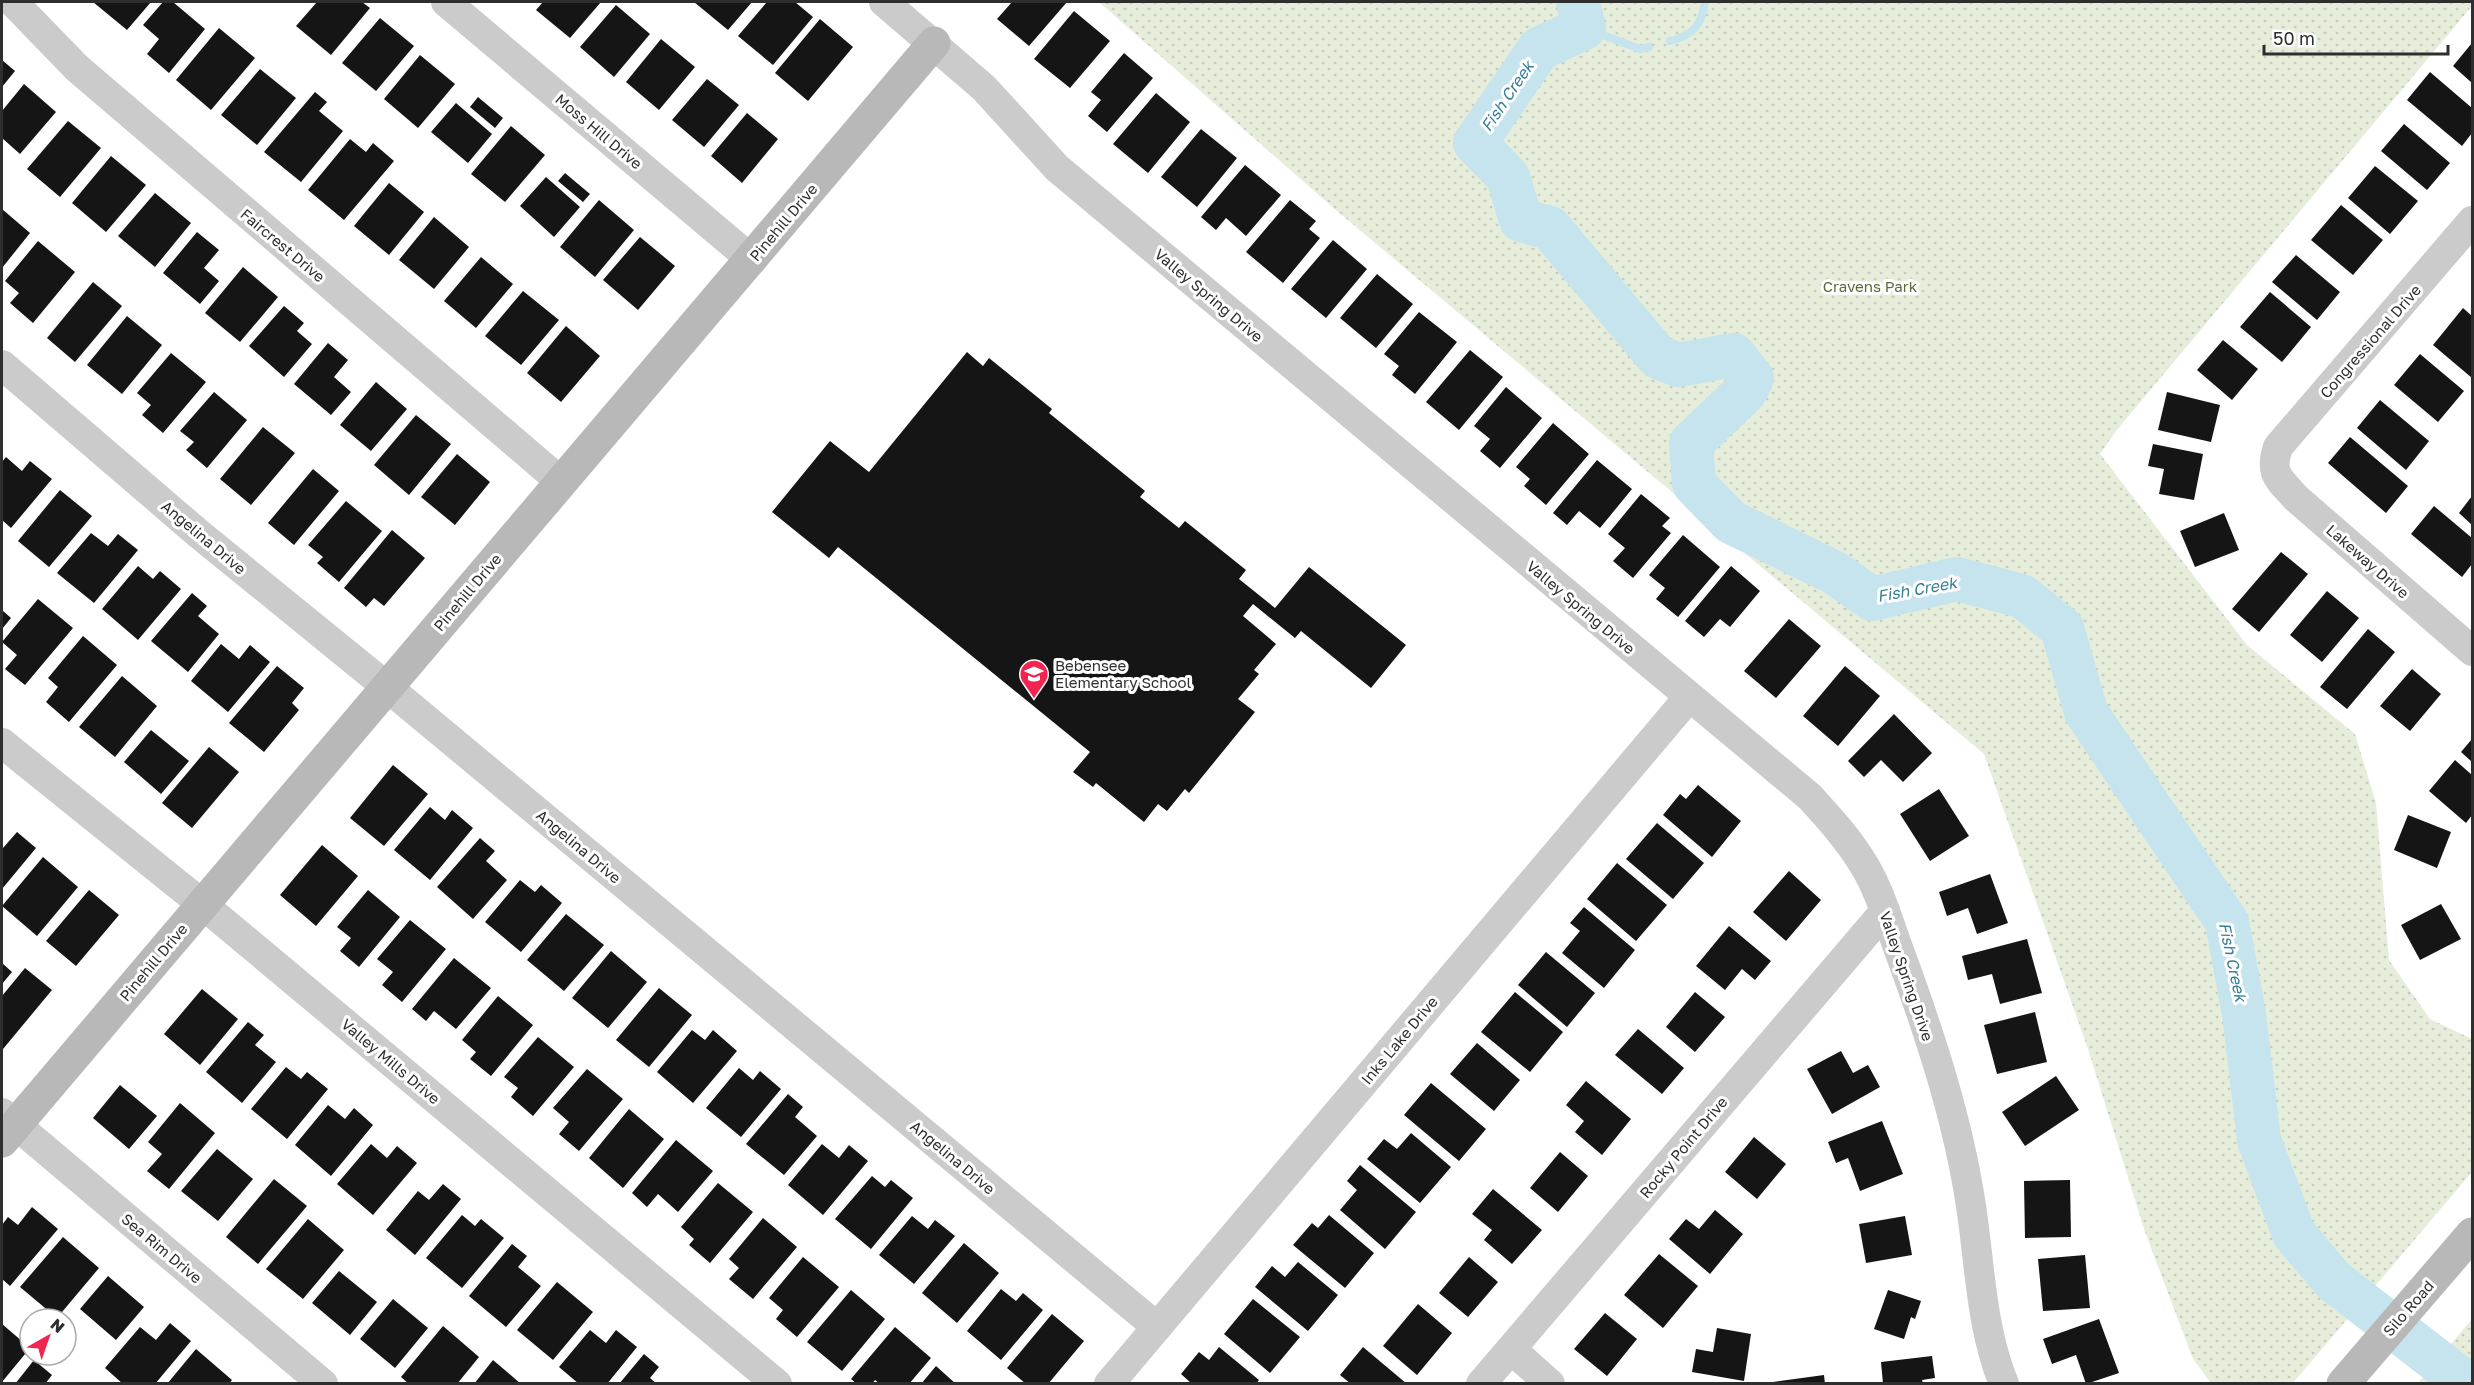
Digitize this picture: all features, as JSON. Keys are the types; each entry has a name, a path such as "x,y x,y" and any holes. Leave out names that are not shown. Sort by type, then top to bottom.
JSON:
{"street":[{"name":"Faircrest Drive","path":"13,2 76,68 560,481"},
{"name":"Moss Hill Drive","path":"446,2 752,260"},
{"name":"Valley Spring Drive","path":"884,2 984,88 1057,168 1810,797 1841,831 1865,866 1885,911 1918,1002 1949,1101 1971,1204 1986,1320 1995,1363 2004,1383"},
{"name":"Pinehill Drive","path":"6,1126 202,904 560,481 752,260 934,43"},
{"name":"Congressional Drive","path":"2272,463 2278,447 2472,221"},
{"name":"Angelina Drive","path":"2,365 199,534 387,687 1157,1327"},
{"name":"Lakeway Drive","path":"2272,463 2278,478 2296,498 2472,651"},
{"name":"Inks Lake Drive","path":"1109,1383 1689,697"},
{"name":"Valley Mills Drive","path":"2,743 202,904 777,1383"},
{"name":"Rocky Point Drive","path":"1481,1383 1885,911"},
{"name":"Sea Rim Drive","path":"6,1126 323,1383"},
{"name":"Silo Road","path":"2350,1376 2472,1233"},
{"path":"1511,1349 1550,1383"}],"green space":[{"name":"Cravens Park","path":"1099,2 2472,2 2472,6 2116,431 2100,454 2247,645 2355,734 2376,803 2389,960 2430,1019 2472,1039 2472,1172 2293,1383 2211,1383 2193,1359 2145,1232 2088,1049 1984,754 1337,211"},
{"path":"2472,1319 2472,1383 2418,1383"}],"building":[{"path":"93,2 151,2 127,30"},
{"path":"163,2 173,2 205,29 169,73 147,54 159,39 143,25"},
{"path":"317,2 362,2 370,8 331,55 296,26"},
{"path":"543,2 601,2 570,38 536,10"},
{"path":"694,2 752,2 728,30"},
{"path":"767,2 795,2 813,17 773,65 738,36"},
{"path":"1012,2 1067,2 1029,46 997,19"},
{"path":"616,5 650,34 614,77 580,47"},
{"path":"1074,11 1110,41 1070,88 1034,59"},
{"path":"380,18 414,46 376,91 342,63"},
{"path":"820,19 853,47 808,101 775,73"},
{"path":"219,28 255,58 211,110 176,80"},
{"path":"661,39 695,67 659,110 626,82"},
{"path":"2472,43 2472,83 2453,66"},
{"path":"1124,53 1153,78 1107,132 1088,116 1101,100 1091,92"},
{"path":"420,55 455,84 418,128 384,99"},
{"path":"2,60 15,71 2,87"},
{"path":"260,69 296,98 257,145 221,115"},
{"path":"2430,72 2472,108 2472,133 2462,146 2407,100"},
{"path":"707,79 739,105 704,147 672,120"},
{"path":"24,84 56,112 20,154 2,138 2,111"},
{"path":"315,92 327,102 319,111 343,131 301,182 264,152"},
{"path":"1156,93 1190,122 1148,173 1113,144"},
{"path":"478,97 503,118 495,128 470,107"},
{"path":"456,103 492,134 468,163 431,132"},
{"path":"747,113 778,139 742,183 711,156"},
{"path":"68,121 101,148 60,197 27,169"},
{"path":"2404,124 2450,163 2427,190 2381,151"},
{"path":"511,126 545,155 505,202 471,174"},
{"path":"1201,129 1237,158 1197,207 1161,177"},
{"path":"350,139 366,152 373,143 394,161 344,220 308,190"},
{"path":"111,156 146,185 106,232 72,203"},
{"path":"1245,165 1281,195 1246,236 1226,218 1216,230 1201,217"},
{"path":"2375,166 2418,201 2390,234 2348,198"},
{"path":"565,173 590,194 583,202 558,181"},
{"path":"546,177 580,207 554,237 520,206"},
{"path":"389,183 424,212 389,255 354,226"},
{"path":"155,193 191,223 155,267 118,236"},
{"path":"599,200 634,230 595,277 560,247"},
{"path":"1290,200 1316,221 1309,229 1320,238 1283,283 1246,252"},
{"path":"2341,205 2383,240 2353,275 2311,240"},
{"path":"2,209 30,233 2,268"},
{"path":"434,217 469,247 434,289 399,260"},
{"path":"197,232 219,250 204,268 219,281 200,304 163,273"},
{"path":"640,237 675,266 638,310 603,280"},
{"path":"1333,240 1367,269 1326,318 1291,289"},
{"path":"38,241 75,272 33,323 10,303 19,293 5,281"},
{"path":"2296,255 2340,292 2317,320 2272,282"},
{"path":"481,257 513,284 476,328 444,301"},
{"path":"243,267 278,297 240,342 205,313"},
{"path":"1377,274 1413,304 1376,348 1340,318"},
{"path":"93,282 122,306 75,362 47,338"},
{"path":"523,291 559,320 521,365 485,336"},
{"path":"2270,292 2311,327 2282,362 2240,327"},
{"path":"284,306 304,323 297,331 312,344 284,377 249,346"},
{"path":"2463,308 2472,316 2472,378 2433,345"},
{"path":"1419,312 1457,342 1415,394 1392,375 1399,366 1384,354"},
{"path":"127,316 162,345 122,394 87,365"},
{"path":"566,326 600,356 561,402 527,373"},
{"path":"2223,340 2258,369 2232,400 2197,370"},
{"path":"328,343 348,360 334,377 351,392 331,415 294,384"},
{"path":"1470,350 1503,377 1459,430 1426,402"},
{"path":"967,352 983,366 989,358 1052,409 1049,413 1145,491 1140,497 1179,528 1185,521 1246,570 1239,579 1275,608 1309,567 1406,645 1371,688 1301,631 1295,638 1253,604 1243,616 1276,644 1254,670 1259,674 1238,699 1255,712 1189,793 1185,789 1167,811 1158,804 1144,822 1096,783 1093,787 1073,772 1090,752 838,547 829,558 772,512 830,441 869,472"},
{"path":"171,353 206,382 163,433 142,415 151,405 137,393"},
{"path":"2420,354 2464,391 2438,422 2394,385"},
{"path":"376,382 407,409 371,451 340,425"},
{"path":"1506,387 1542,418 1500,468 1480,451 1490,439 1474,426"},
{"path":"214,392 247,420 207,468 186,450 194,442 180,431"},
{"path":"2167,392 2220,405 2211,442 2158,430"},
{"path":"2380,400 2429,441 2406,470 2357,428"},
{"path":"416,415 451,444 409,495 374,465"},
{"path":"1553,423 1589,454 1546,505 1524,486 1530,479 1516,467"},
{"path":"263,427 295,453 251,505 220,479"},
{"path":"2350,437 2408,486 2386,513 2328,463"},
{"path":"2153,444 2203,454 2194,500 2159,494 2164,469 2148,466"},
{"path":"457,454 490,482 455,525 421,497"},
{"path":"6,457 22,471 30,461 52,479 11,528 2,520 2,462"},
{"path":"1597,460 1632,489 1600,528 1579,511 1567,525 1553,513"},
{"path":"313,469 339,491 294,545 268,523"},
{"path":"60,490 92,516 49,567 18,541"},
{"path":"1641,494 1670,518 1662,526 1671,533 1633,578 1613,561 1625,548 1608,534"},
{"path":"2472,496 2472,525 2459,513"},
{"path":"346,501 382,531 339,582 317,563 323,557 308,545"},
{"path":"2434,506 2472,538 2472,564 2462,577 2411,534"},
{"path":"2224,513 2239,550 2195,567 2180,531"},
{"path":"392,530 425,558 384,606 374,598 366,607 344,588"},
{"path":"91,533 108,546 118,534 138,550 94,603 57,573"},
{"path":"1683,535 1720,567 1678,617 1656,599 1665,588 1649,575"},
{"path":"2281,552 2308,574 2259,632 2232,609"},
{"path":"138,566 153,579 160,571 181,589 138,640 102,609"},
{"path":"1731,566 1760,591 1730,627 1720,619 1704,637 1685,621"},
{"path":"2327,591 2359,618 2322,662 2290,635"},
{"path":"192,593 207,606 198,616 219,634 188,672 151,641"},
{"path":"38,599 73,628 25,685 5,669 17,655 2,642"},
{"path":"2,610 11,618 2,629"},
{"path":"1789,619 1821,646 1776,698 1744,671"},
{"path":"2368,629 2395,652 2347,709 2320,687"},
{"path":"83,636 117,665 69,722 46,702 58,687 48,678"},
{"path":"221,644 239,659 250,645 270,662 228,712 191,681"},
{"path":"277,666 304,688 292,703 299,710 264,752 229,723"},
{"path":"1845,666 1880,696 1838,746 1803,716"},
{"path":"2412,669 2441,694 2410,731 2380,706"},
{"path":"122,676 157,706 115,757 79,727"},
{"path":"1894,714 1932,753 1903,782 1881,760 1864,777 1848,761"},
{"path":"151,730 189,761 161,794 124,762"},
{"path":"2472,739 2472,762 2461,752"},
{"path":"209,747 239,772 192,828 162,803"},
{"path":"2455,760 2472,775 2472,815 2466,823 2429,791"},
{"path":"393,765 428,794 384,846 350,818"},
{"path":"1698,785 1741,821 1712,857 1663,815 1680,794 1686,799"},
{"path":"1939,789 1969,836 1930,861 1900,814"},
{"path":"430,807 445,820 452,810 473,828 430,880 394,850"},
{"path":"2408,815 2451,832 2437,868 2394,850"},
{"path":"1657,823 1704,863 1673,899 1626,859"},
{"path":"17,832 36,848 2,889 2,846 3,848"},
{"path":"480,838 495,851 486,861 507,880 473,919 437,887"},
{"path":"322,845 358,876 316,926 280,895"},
{"path":"43,857 78,887 37,936 2,906"},
{"path":"1617,863 1667,905 1636,941 1587,899"},
{"path":"1789,871 1821,900 1786,941 1753,912"},
{"path":"1990,874 2008,923 1977,934 1968,908 1947,916 1939,892"},
{"path":"520,880 535,892 541,885 562,903 521,952 485,922"},
{"path":"89,890 119,915 76,966 46,941"},
{"path":"368,890 400,917 359,967 340,951 351,938 337,927"},
{"path":"2441,904 2461,939 2420,960 2401,925"},
{"path":"1584,907 1635,950 1604,988 1562,953 1580,931 1570,923"},
{"path":"566,914 604,945 564,991 527,960"},
{"path":"410,920 446,949 402,1002 382,985 393,972 377,959"},
{"path":"1729,926 1771,961 1755,980 1742,969 1725,990 1696,966"},
{"path":"2027,939 2042,993 2000,1004 1992,974 1968,980 1962,956"},
{"path":"611,951 647,982 608,1028 572,998"},
{"path":"1546,952 1595,993 1567,1027 1518,985"},
{"path":"454,958 491,988 456,1029 434,1011 426,1021 412,1009"},
{"path":"2,963 12,972 2,984"},
{"path":"25,968 52,990 3,1049 2,996"},
{"path":"659,988 692,1015 649,1067 616,1040"},
{"path":"202,989 238,1019 200,1065 164,1034"},
{"path":"1515,992 1563,1032 1530,1072 1481,1032"},
{"path":"1695,992 1725,1017 1695,1052 1666,1027"},
{"path":"498,996 533,1025 491,1076 470,1059 476,1052 462,1040"},
{"path":"2035,1012 2047,1062 1997,1074 1984,1025"},
{"path":"248,1022 264,1035 255,1045 276,1062 242,1103 206,1072"},
{"path":"1638,1029 1684,1068 1662,1094 1615,1055"},
{"path":"692,1030 705,1040 713,1030 737,1051 693,1103 657,1072"},
{"path":"538,1037 574,1067 533,1116 511,1097 518,1088 504,1077"},
{"path":"1477,1043 1520,1080 1494,1111 1450,1074"},
{"path":"1841,1051 1853,1073 1868,1065 1880,1087 1832,1114 1807,1069"},
{"path":"286,1067 301,1079 307,1072 328,1089 287,1139 251,1109"},
{"path":"739,1068 753,1080 760,1071 781,1089 741,1137 706,1108"},
{"path":"587,1069 623,1099 579,1151 559,1134 569,1122 553,1108"},
{"path":"2056,1076 2079,1110 2025,1146 2002,1112"},
{"path":"1586,1081 1631,1119 1602,1155 1575,1132 1584,1121 1566,1105"},
{"path":"1431,1083 1486,1129 1459,1161 1404,1115"},
{"path":"120,1085 157,1116 129,1149 93,1118"},
{"path":"788,1094 803,1107 795,1117 817,1136 784,1175 746,1144"},
{"path":"180,1103 215,1133 169,1189 147,1171 162,1154 148,1142"},
{"path":"328,1105 345,1119 354,1108 373,1125 331,1176 295,1145"},
{"path":"629,1109 664,1139 623,1188 589,1158"},
{"path":"1882,1121 1903,1174 1860,1191 1848,1158 1836,1163 1828,1142"},
{"path":"1411,1133 1451,1167 1420,1203 1367,1159 1384,1139 1397,1149"},
{"path":"1754,1137 1786,1164 1757,1199 1725,1172"},
{"path":"676,1140 713,1171 678,1212 658,1194 647,1207 632,1193"},
{"path":"371,1144 387,1158 397,1146 417,1163 373,1215 337,1184"},
{"path":"822,1144 839,1158 849,1145 868,1161 823,1215 788,1185"},
{"path":"217,1149 253,1179 218,1221 181,1191"},
{"path":"1560,1152 1588,1176 1558,1212 1530,1188"},
{"path":"1360,1165 1416,1212 1385,1249 1340,1210 1357,1190 1347,1181"},
{"path":"872,1176 885,1187 891,1180 913,1198 871,1249 835,1219"},
{"path":"274,1179 307,1206 258,1264 226,1237"},
{"path":"2070,1180 2071,1237 2025,1238 2024,1181"},
{"path":"718,1183 753,1212 710,1263 689,1245 694,1239 681,1227"},
{"path":"443,1184 461,1199 415,1255 386,1230 418,1191 429,1200"},
{"path":"1493,1189 1542,1230 1512,1264 1484,1240 1492,1230 1472,1214"},
{"path":"32,1207 58,1229 10,1286 2,1279 2,1225 8,1217 18,1225"},
{"path":"1715,1210 1743,1234 1710,1274 1669,1239 1686,1219 1699,1229"},
{"path":"462,1215 475,1226 481,1219 504,1238 462,1288 426,1258"},
{"path":"1329,1215 1374,1253 1345,1288 1293,1245 1312,1223 1318,1228"},
{"path":"912,1216 928,1229 935,1220 955,1236 914,1284 879,1255"},
{"path":"1905,1216 1912,1255 1866,1263 1859,1224"},
{"path":"763,1218 797,1247 753,1299 729,1279 739,1268 729,1259"},
{"path":"308,1219 344,1250 303,1299 266,1269"},
{"path":"63,1237 99,1268 66,1307 44,1307 20,1287"},
{"path":"964,1243 999,1273 957,1323 922,1293"},
{"path":"512,1244 527,1256 518,1267 541,1286 506,1327 469,1296"},
{"path":"1659,1254 1698,1286 1663,1328 1624,1295"},
{"path":"2085,1255 2090,1308 2043,1311 2038,1259"},
{"path":"803,1257 839,1287 797,1337 776,1319 783,1310 769,1298"},
{"path":"1469,1257 1498,1282 1468,1317 1439,1293"},
{"path":"1298,1262 1338,1295 1308,1331 1255,1287 1272,1266 1285,1277"},
{"path":"339,1271 377,1302 350,1335 312,1303"},
{"path":"108,1276 144,1307 116,1340 80,1309"},
{"path":"557,1282 593,1312 553,1360 517,1330"},
{"path":"1001,1289 1016,1301 1023,1293 1043,1310 1001,1360 967,1331"},
{"path":"851,1290 885,1319 842,1371 807,1342"},
{"path":"1888,1290 1921,1301 1915,1319 1911,1317 1904,1339 1874,1329"},
{"path":"393,1299 428,1328 395,1368 360,1339"},
{"path":"1253,1299 1300,1337 1270,1373 1224,1334"},
{"path":"1418,1304 1452,1333 1417,1375 1383,1346"},
{"path":"1605,1313 1637,1339 1607,1376 1574,1349"},
{"path":"1052,1314 1084,1341 1048,1384 1026,1384 1007,1368"},
{"path":"2099,1319 2119,1373 2086,1384 2076,1355 2052,1364 2043,1339"},
{"path":"170,1323 191,1341 155,1384 123,1384 105,1368 140,1327 156,1340"},
{"path":"2,1324 18,1338 18,1363 2,1382"},
{"path":"443,1326 479,1357 457,1384 409,1384 401,1377"},
{"path":"895,1327 931,1358 909,1384 880,1384 875,1380 872,1384 857,1384 851,1379"},
{"path":"1717,1328 1751,1334 1744,1381 1692,1372 1696,1349 1713,1352"},
{"path":"590,1330 606,1343 616,1330 637,1347 607,1384 579,1384 559,1367"},
{"path":"1219,1347 1259,1380 1256,1384 1192,1384 1181,1374 1199,1352 1209,1360"},
{"path":"1363,1347 1407,1384 1351,1384 1340,1375"},
{"path":"196,1349 232,1380 229,1384 167,1384"},
{"path":"644,1354 659,1367 650,1378 657,1384 619,1384"},
{"path":"1932,1356 1935,1378 1922,1380 1923,1384 1883,1384 1881,1362"},
{"path":"493,1360 521,1384 474,1384"},
{"path":"936,1366 956,1384 921,1384"},
{"path":"28,1367 42,1367 52,1375 45,1384 15,1384"},
{"path":"1824,1375 1825,1384 1773,1384 1773,1382"}],"waterway":[{"name":"Fish Creek","path":"1578,2 1584,28 1539,49 1475,143 1508,177 1521,220 1550,228 1658,357 1678,365 1734,355 1752,378 1745,392 1691,443 1694,484 1731,522 1835,573 1872,599 1957,579 2022,596 2062,628 2086,712 2227,922 2244,1014 2259,1140 2294,1234 2334,1281 2467,1384"},
{"path":"1670,41 1685,36 1695,28 1702,17 1705,2"},
{"path":"1584,28 1640,49 1649,47"}],"place":[{"name":"Bebensee Elementary School","path":"1034,700"}]}
